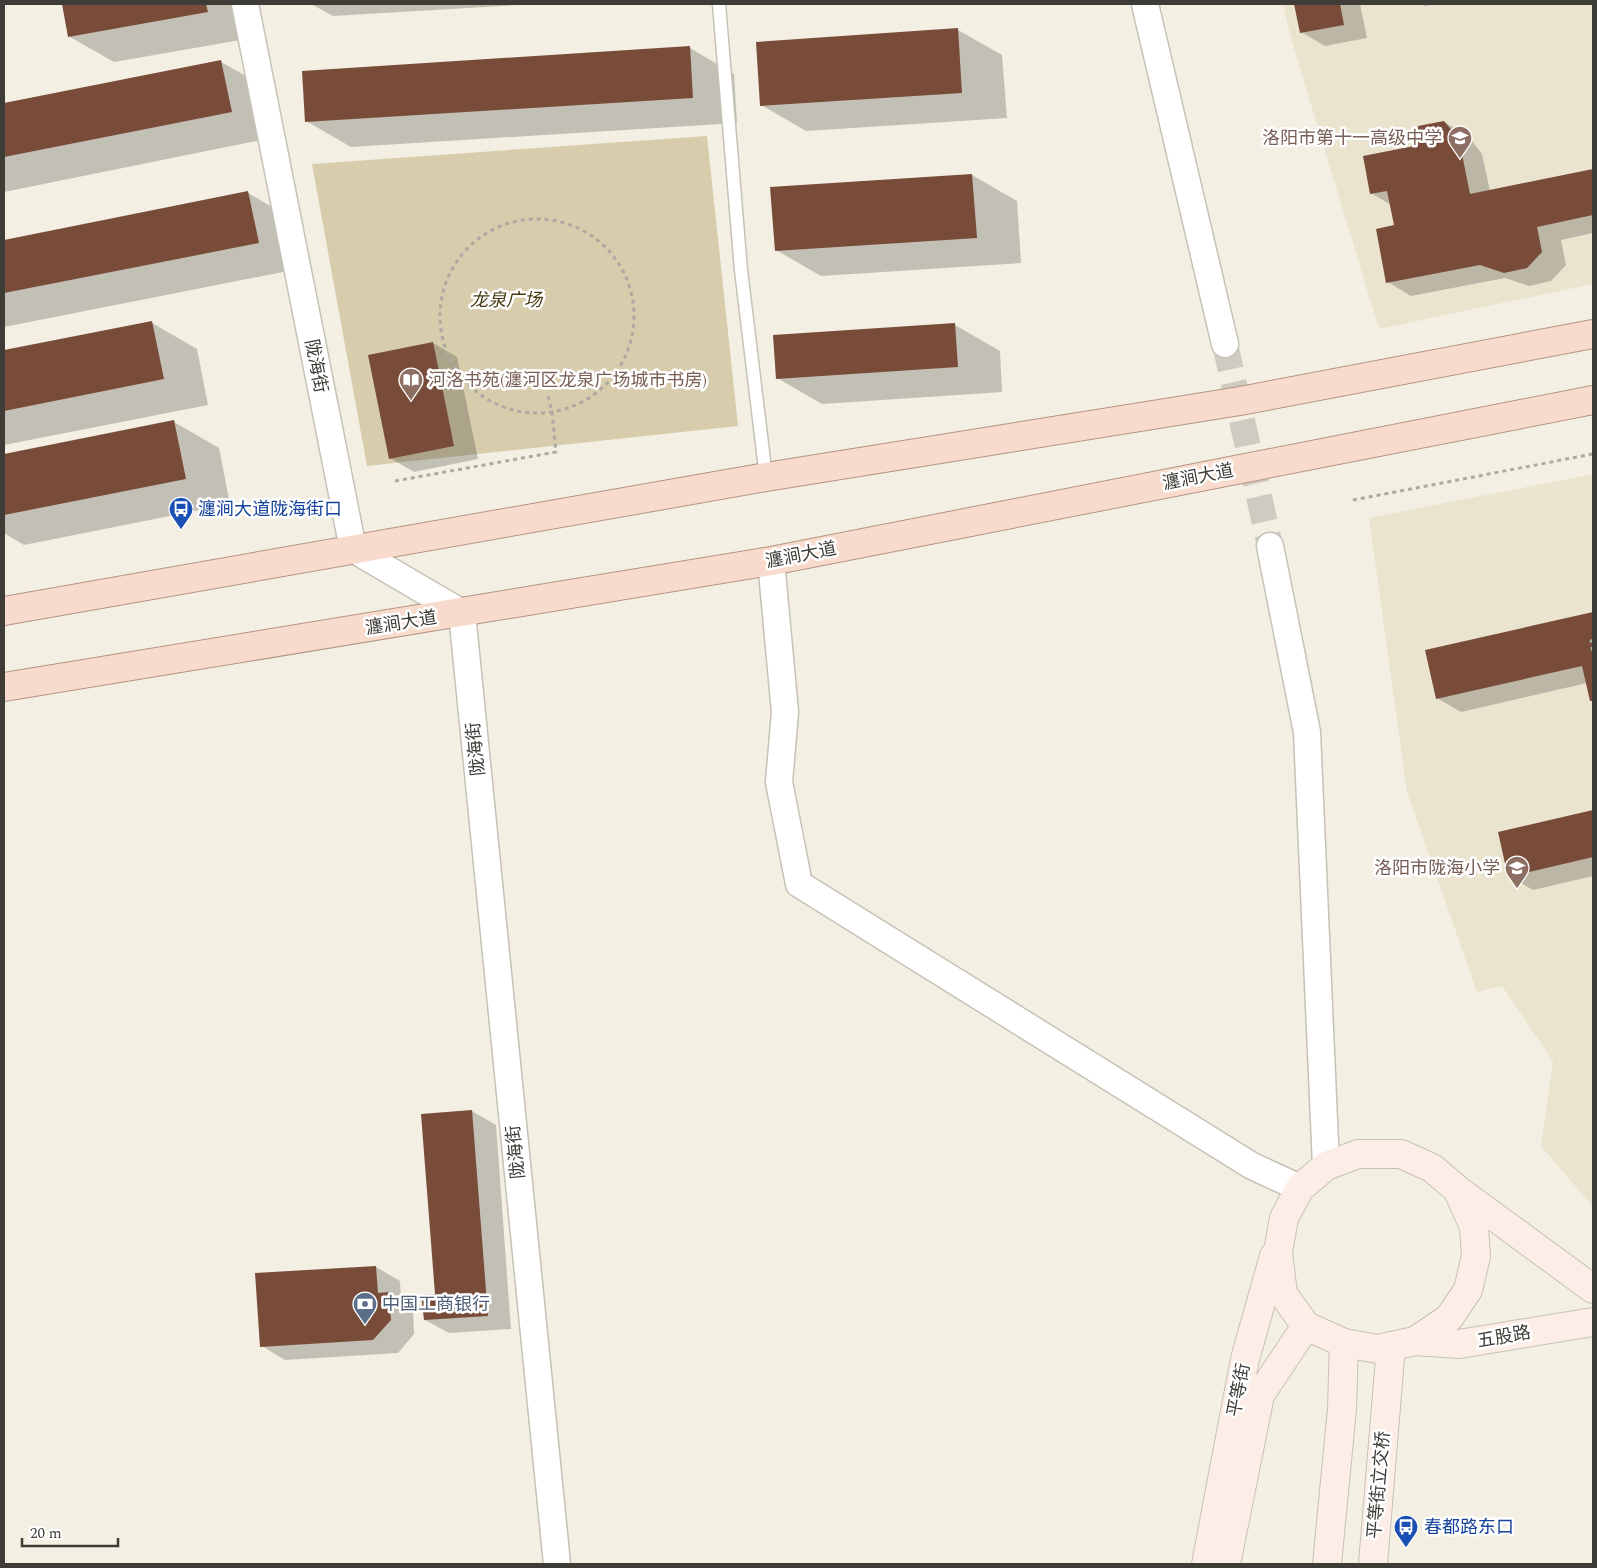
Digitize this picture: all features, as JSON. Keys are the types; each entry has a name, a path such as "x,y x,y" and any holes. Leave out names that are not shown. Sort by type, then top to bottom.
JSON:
{"main road":[{"path":"4,610 766,477 1240,401 1593,334"},
{"name":"瀍涧大道","path":"4,687 771,561 1593,400"},
{"path":"1306,1326 1283,1294 1278,1252 1284,1218 1300,1188 1326,1166 1358,1154 1400,1154 1432,1168 1458,1190 1593,1289"},
{"path":"1403,1343 1449,1318 1468,1290 1476,1256 1474,1227 1458,1190"},
{"name":"平等街","path":"1206,1564 1245,1359 1284,1218"},
{"name":"五股路","path":"1306,1326 1344,1343 1378,1349 1403,1343 1459,1344 1593,1322"},
{"name":"平等街","path":"1226,1564 1260,1395 1306,1326"},
{"path":"1327,1564 1342,1409 1344,1343"},
{"name":"平等街立交桥","path":"1373,1564 1386,1405 1403,1343"}],"street":[{"name":"陇海街","path":"245,4 353,549"},
{"path":"1145,4 1225,344"},
{"path":"1270,546 1307,732 1326,1166"},
{"path":"353,549 462,613"},
{"path":"771,561 785,712 779,782 799,884 1252,1166 1300,1188"},
{"name":"陇海街","path":"462,613 557,1564"}],"lane":[{"path":"719,4 741,270 766,477"}],"path":[{"path":"539,218 571,224 599,240 621,264 633,294 635,326 626,356 608,383 582,402 552,412 520,411 489,401 464,380 451,360 447,353 439,322 443,290 457,261 479,237 508,223 539,218"},
{"path":"395,481 556,452 552,412 548,395"},
{"path":"1353,500 1593,454"},
{"path":"1593,640 1591,641 1593,653"}],"shaded area":[{"name":"洛阳市第十一高级中学","path":"1283,4 1593,4 1593,284 1379,329 1290,35"},
{"name":"洛阳市陇海小学","path":"1593,474 1593,1207 1541,1146 1553,1061 1502,986 1477,992 1407,792 1369,518"}],"green space":[{"name":"龙泉广场","path":"707,136 738,426 367,466 312,164"}],"building":[{"path":"62,4 206,4 208,12 68,37"},
{"path":"1294,4 1340,4 1344,25 1300,33"},
{"path":"958,28 962,93 760,106 756,42"},
{"path":"690,46 693,98 305,122 302,71"},
{"path":"221,60 232,112 4,157 4,103"},
{"path":"1444,121 1459,139 1470,194 1593,169 1593,215 1537,227 1542,252 1527,268 1504,273 1480,265 1386,283 1376,229 1394,225 1387,191 1370,194 1363,156 1414,146 1418,126"},
{"path":"972,174 977,238 775,251 770,187"},
{"path":"248,191 259,243 4,293 4,240"},
{"path":"152,321 164,379 4,411 4,350"},
{"path":"955,323 958,367 776,379 773,335"},
{"name":"河洛书苑(瀍河区龙泉广场城市书房)","path":"433,342 454,446 389,459 368,355"},
{"path":"174,420 186,479 4,515 4,454"},
{"path":"1593,612 1593,701 1590,701 1582,666 1436,699 1425,650"},
{"path":"1593,810 1593,857 1508,877 1498,832"},
{"path":"472,1110 488,1316 424,1320 421,1295 435,1294 421,1114"},
{"path":"376,1266 378,1293 389,1292 391,1320 373,1340 260,1347 255,1273"}],"tunnel":[{"path":"1225,344 1270,546"}],"place":[{"name":"洛阳市第十一高级中学","path":"1460,159"},
{"name":"河洛书苑(瀍河区龙泉广场城市书房)","path":"411,401"},
{"name":"瀍涧大道陇海街口","path":"181,530"},
{"name":"洛阳市陇海小学","path":"1517,889"},
{"name":"中国工商银行","path":"365,1325"},
{"name":"春都路东口","path":"1406,1548"}]}
